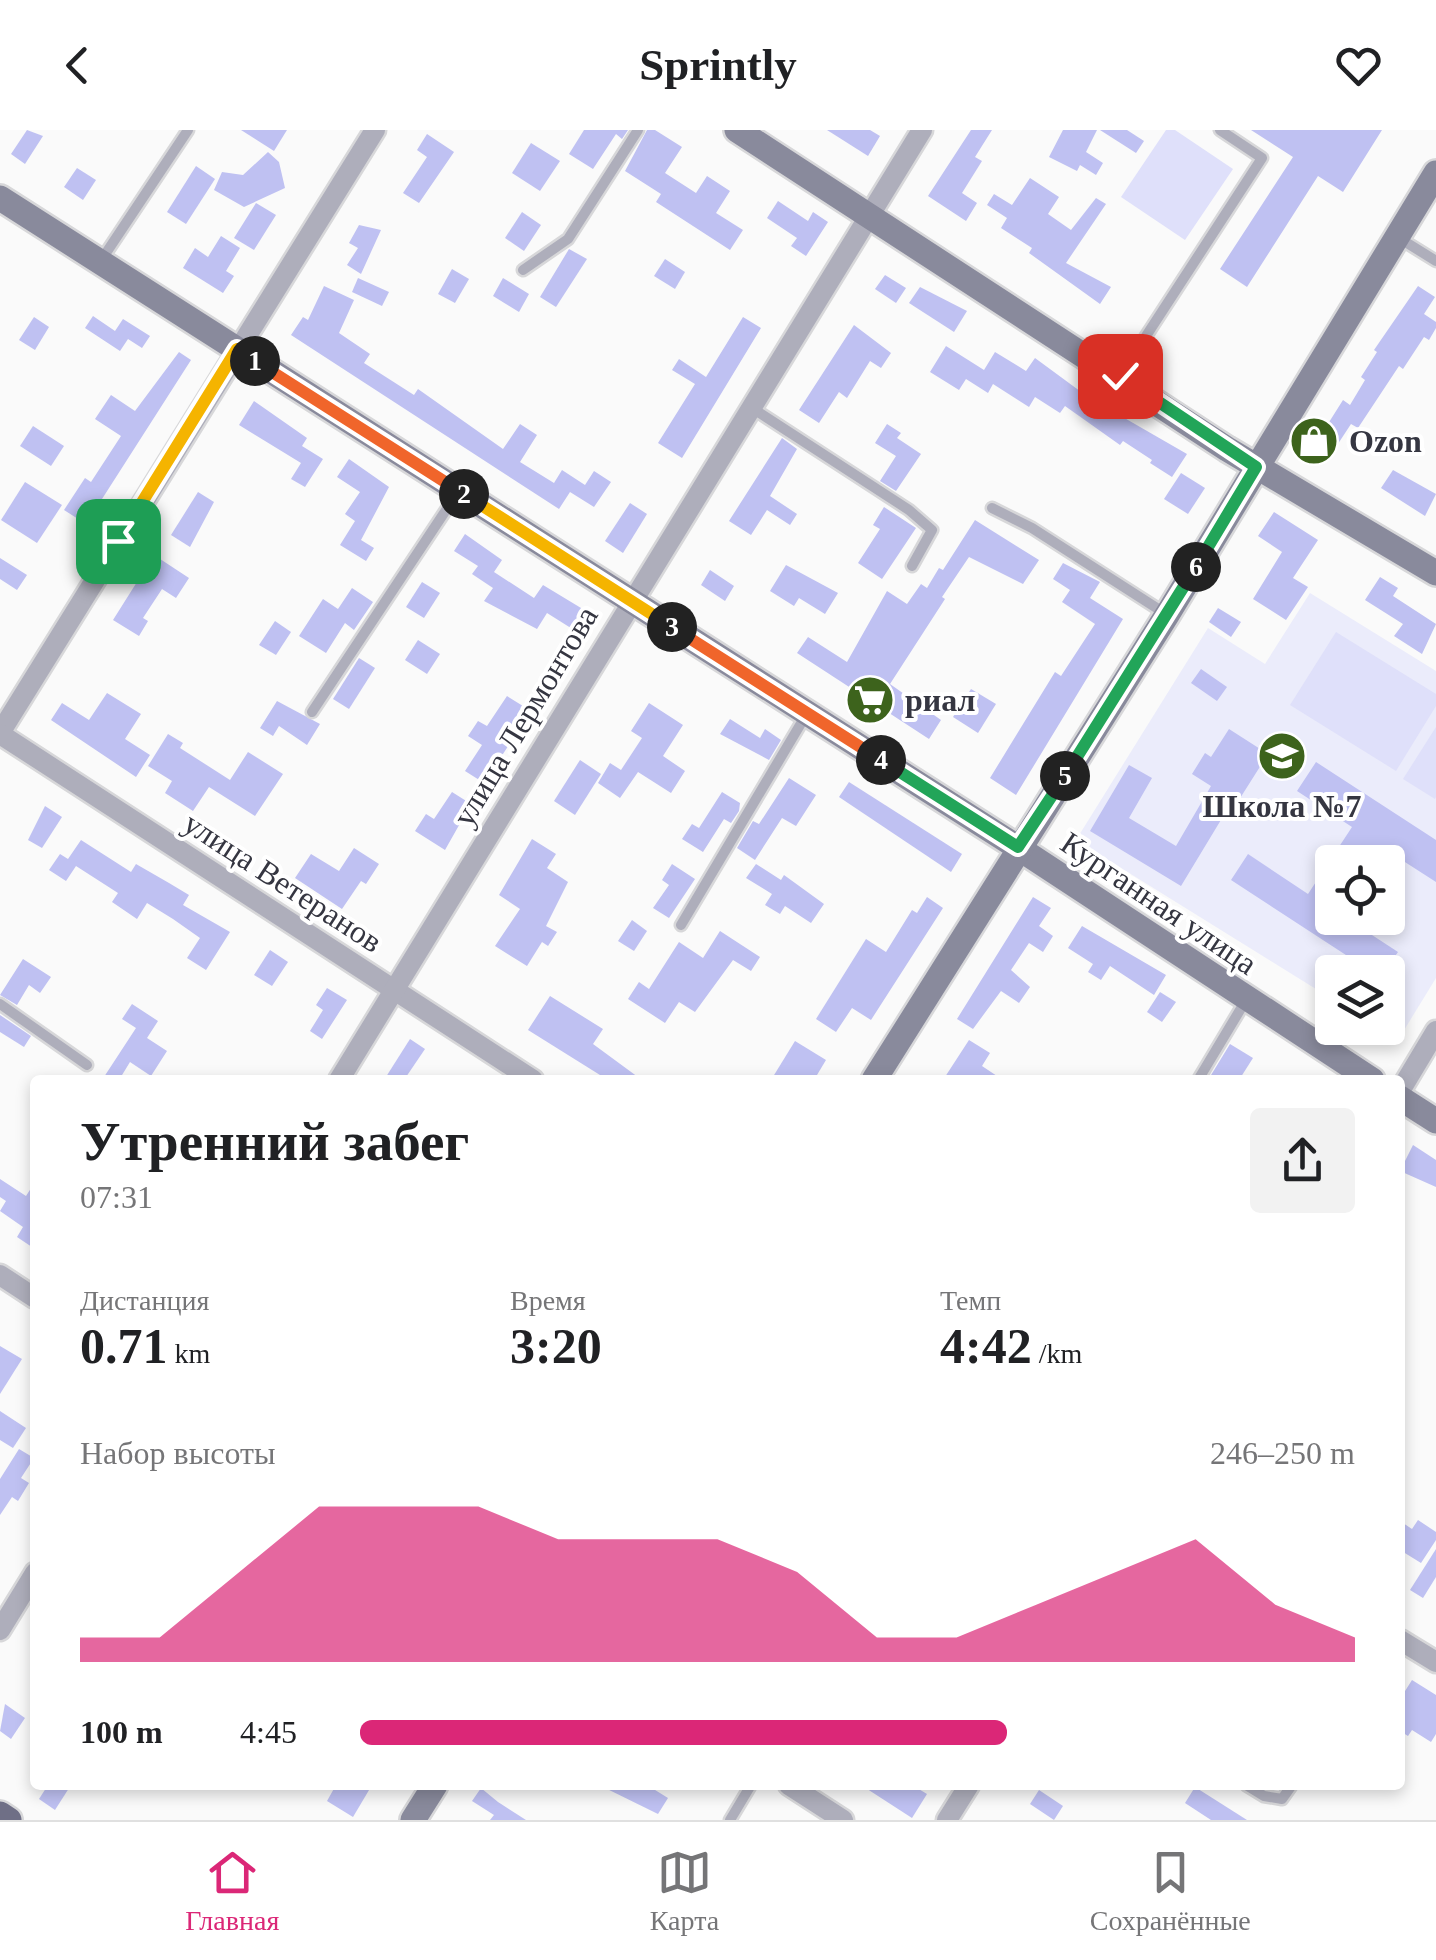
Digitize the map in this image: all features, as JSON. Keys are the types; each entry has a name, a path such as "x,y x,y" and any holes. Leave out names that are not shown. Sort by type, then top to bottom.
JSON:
{"main road":[{"path":"0,1814 9,1820"}],"street":[{"path":"0,734 375,130"},
{"path":"737,130 1256,467 1436,573"},
{"name":"улица Лермонтова","path":"342,1075 922,130"},
{"path":"877,1075 1167,615 1436,172"},
{"name":"Курганная улица","path":"0,198 1018,847 1364,1075"},
{"name":"улица Ветеранов","path":"0,734 525,1075"},
{"path":"1405,1086 1436,1031"},
{"path":"1405,1098 1436,1120"},
{"path":"0,1276 30,1295"},
{"path":"0,1630 30,1581"},
{"path":"1405,1643 1436,1662"},
{"path":"413,1820 432,1790"},
{"path":"797,1790 843,1820"},
{"path":"947,1820 966,1790"}],"lane":[{"path":"100,262 188,130"},
{"path":"524,270 568,239 638,130"},
{"path":"1120,376 1262,158 1220,130"},
{"path":"1397,237 1436,261"},
{"path":"752,408 908,510 932,530 912,566"},
{"path":"312,712 459,491"},
{"path":"992,508 1032,528 1167,615"},
{"path":"682,925 807,713"},
{"path":"1201,1075 1246,1000"},
{"path":"0,1004 87,1065"},
{"path":"730,1820 748,1790"},
{"path":"1254,1790 1282,1799 1288,1790"}],"shaded area":[{"path":"1166,130 1175,130 1233,169 1185,240 1121,197"},
{"name":"Школа №7","path":"1310,593 1436,671 1436,978 1405,1029 1405,955 1315,955 1315,988 1076,840 1208,628 1265,664"},
{"path":"1336,632 1436,694 1436,706 1396,771 1290,705"},
{"path":"1436,727 1436,797 1435,799 1403,779"}],"building":[{"path":"27,130 43,136 25,164 11,154"},
{"path":"241,130 287,130 274,151"},
{"path":"584,130 628,130 622,139 616,134 593,169 569,154"},
{"path":"647,130 655,130 682,147 665,173 696,193 707,176 730,191 716,213 743,230 730,250 656,202 661,194 625,171"},
{"path":"827,130 870,130 880,136 868,156"},
{"path":"971,130 992,130 975,157 982,161 962,193 977,203 966,221 928,196"},
{"path":"1063,130 1097,130 1086,152 1103,163 1096,175 1080,165 1077,171 1049,157"},
{"path":"1100,130 1127,130 1144,141 1136,153"},
{"path":"1251,130 1382,130 1343,192 1318,176 1247,287 1220,269 1293,157"},
{"path":"427,134 454,152 419,203 403,193 427,157 417,150"},
{"path":"531,143 560,161 540,191 512,173"},
{"path":"268,152 279,162 285,188 244,207 214,190 222,172 243,175"},
{"path":"196,166 215,179 186,224 167,212"},
{"path":"77,168 96,180 83,200 64,187"},
{"path":"1030,178 1059,197 1048,214 1071,230 1096,198 1106,204 1066,263 1111,287 1100,304 1029,253 1032,248 1001,228 1007,218 987,205 994,194 1012,205"},
{"path":"778,201 808,221 813,212 828,222 806,256 791,246 797,238 767,218"},
{"path":"256,203 276,215 254,250 234,238"},
{"path":"522,212 541,225 524,251 505,238"},
{"path":"359,225 381,230 361,274 347,265 358,248 349,243"},
{"path":"221,236 240,248 226,271 234,276 223,293 183,268 195,248 208,257"},
{"path":"569,249 587,259 556,307 540,297"},
{"path":"665,259 685,272 675,289 654,276"},
{"path":"452,269 469,279 455,303 438,294"},
{"path":"885,275 906,288 896,303 875,289"},
{"path":"358,278 389,292 382,306 352,292"},
{"path":"503,278 529,294 519,312 493,296"},
{"path":"324,286 354,300 339,333 370,354 364,363 414,395 418,389 503,449 520,424 537,435 520,462 554,483 562,470 585,485 594,471 611,482 594,507 570,492 559,509 291,335 303,317 308,320"},
{"path":"1418,286 1435,297 1424,314 1436,322 1436,328 1429,340 1424,337 1403,369 1399,366 1358,428 1351,424 1330,456 1314,446 1343,400 1350,405 1365,380 1361,377 1377,352 1374,350"},
{"path":"920,287 967,311 954,332 909,303"},
{"path":"93,316 115,331 123,319 150,336 142,348 128,339 120,351 85,328"},
{"path":"34,317 49,327 35,350 19,340"},
{"path":"743,317 761,328 682,458 658,443 695,384 672,370 679,359 706,377"},
{"path":"854,325 891,353 881,368 870,361 847,398 839,392 819,423 799,410"},
{"path":"946,346 984,370 995,352 1026,371 1035,358 1088,397 1187,454 1172,477 1150,463 1152,460 1123,441 1120,445 1065,406 1060,413 1035,397 1029,407 993,384 988,393 966,379 959,390 930,372"},
{"path":"179,352 191,360 86,524 64,510 85,478 91,482 121,436 95,419 111,395 135,411"},
{"path":"254,401 307,438 302,446 323,459 305,487 291,479 301,463 239,425"},
{"path":"887,424 901,433 897,438 921,454 896,491 880,481 896,456 875,443"},
{"path":"33,426 64,446 51,466 20,446"},
{"path":"782,438 797,449 770,496 797,514 790,525 767,510 751,535 729,521"},
{"path":"349,459 389,487 361,540 374,548 366,561 340,545 355,521 345,514 360,492 337,477"},
{"path":"1393,470 1436,494 1425,516 1381,488"},
{"path":"1181,473 1205,488 1188,514 1164,499"},
{"path":"25,482 62,505 37,543 1,520"},
{"path":"198,492 214,502 190,547 171,535"},
{"path":"630,503 647,514 623,553 605,541"},
{"path":"884,507 916,528 882,579 858,563 880,529 873,525"},
{"path":"1274,512 1318,540 1293,578 1308,587 1286,620 1253,599 1282,552 1258,536"},
{"path":"975,520 1039,560 1023,584 969,557 942,597 945,599 890,684 941,720 929,739 797,653 808,637 847,662 887,591 907,604 921,584 927,588"},
{"path":"465,534 502,560 494,572 534,598 543,585 586,611 574,630 547,613 537,629 484,601 493,588 472,574 478,566 454,551"},
{"path":"154,555 189,578 176,598 162,589 143,618 148,621 139,636 113,620"},
{"path":"0,558 27,575 17,590 0,579"},
{"path":"1063,563 1100,582 1090,598 1123,619 1016,795 990,778 1055,672 1061,676 1095,624 1062,602 1070,590 1053,579"},
{"path":"786,565 838,593 825,614 799,598 794,606 770,591"},
{"path":"710,570 734,586 725,601 701,585"},
{"path":"1380,577 1398,588 1393,596 1436,624 1422,654 1394,636 1403,624 1365,600"},
{"path":"422,582 440,593 424,618 406,607"},
{"path":"352,588 373,602 354,630 345,623 326,653 299,636 323,599 338,609"},
{"path":"1218,608 1241,622 1231,637 1209,622"},
{"path":"275,621 291,632 276,655 259,645"},
{"path":"418,640 440,654 427,674 405,660"},
{"path":"359,658 375,668 349,709 333,699"},
{"path":"1201,669 1227,687 1217,701 1191,683"},
{"path":"971,689 996,704 978,733 953,717"},
{"path":"107,693 141,714 125,739 150,755 136,777 51,720 62,703 89,720"},
{"path":"507,696 531,711 484,783 465,771 482,745 468,736 478,721 487,726"},
{"path":"277,701 320,724 307,745 279,726 273,736 260,728"},
{"path":"649,703 683,725 663,756 685,771 671,793 638,772 620,798 598,783 610,763 621,770 642,738 631,731"},
{"path":"730,719 760,738 765,729 781,740 769,760 720,734"},
{"path":"1229,729 1268,754 1237,803 1233,800 1181,886 1090,831 1129,765 1152,778 1129,818 1176,846 1211,786 1192,774 1205,753 1211,757"},
{"path":"168,734 183,743 180,748 230,780 248,752 283,774 255,816 209,787 193,811 165,793 172,781 148,766"},
{"path":"580,760 601,774 575,815 554,801"},
{"path":"1316,762 1436,840 1436,882 1405,862 1405,845 1340,845 1352,827 1297,791"},
{"path":"789,778 816,795 796,826 782,818 755,860 737,848 753,821 759,824"},
{"path":"849,782 962,854 951,872 839,797"},
{"path":"452,792 471,804 445,850 415,831 426,814 434,819"},
{"path":"722,792 740,803 739,811 731,823 724,819 703,852 682,839 692,824 699,828"},
{"path":"45,806 62,817 42,848 28,840"},
{"path":"532,839 556,854 547,868 568,882 546,926 557,932 548,946 542,942 527,966 495,946 520,909 499,895"},
{"path":"81,840 131,872 136,864 189,895 183,905 230,932 206,970 187,958 200,938 173,919 147,903 137,919 112,902 118,893 76,866 66,881 49,870 60,854 68,859"},
{"path":"354,848 379,864 366,884 361,881 342,909 295,878 311,854 339,871"},
{"path":"1248,854 1308,894 1315,883 1315,935 1231,880"},
{"path":"672,864 695,879 669,918 653,908 669,885 662,880"},
{"path":"756,864 781,880 784,875 824,904 811,923 785,906 780,914 765,905 772,894 746,878"},
{"path":"927,897 943,908 871,1020 852,1008 836,1032 816,1019 866,939 886,952 912,910 917,913"},
{"path":"1033,897 1051,908 1039,926 1053,936 1043,952 1029,943 1011,970 1030,987 1019,1003 1001,991 973,1029 957,1019"},
{"path":"632,920 647,931 634,951 618,941"},
{"path":"1082,926 1166,975 1154,995 1110,966 1101,980 1088,972 1093,964 1068,948"},
{"path":"720,931 760,957 751,971 733,960 695,1012 679,1002 665,1023 628,999 639,982 649,989 679,942 703,958"},
{"path":"1315,935 1372,935 1398,952 1396,955 1346,955"},
{"path":"270,950 288,962 272,986 254,975"},
{"path":"23,959 51,977 40,993 29,985 17,1005 0,995"},
{"path":"327,988 347,1000 322,1039 310,1031 323,1010 316,1005"},
{"path":"1160,992 1176,1002 1162,1022 1147,1012"},
{"path":"550,996 603,1029 593,1044 635,1075 600,1075 528,1030"},
{"path":"132,1004 158,1021 147,1038 167,1051 152,1075 130,1062 122,1075 105,1075 136,1028 122,1019"},
{"path":"0,1015 31,1036 24,1047 0,1032"},
{"path":"410,1039 425,1049 407,1075 387,1075"},
{"path":"969,1040 990,1053 982,1066 996,1075 946,1075"},
{"path":"795,1041 826,1060 817,1075 774,1075"},
{"path":"1230,1044 1253,1058 1242,1075 1211,1075"},
{"path":"1413,1145 1436,1160 1436,1187 1405,1173 1405,1161"},
{"path":"0,1179 26,1196 30,1190 30,1246 17,1237 23,1227 0,1211 6,1201 0,1197"},
{"path":"0,1346 22,1359 0,1394"},
{"path":"0,1411 26,1428 13,1448 0,1440"},
{"path":"19,1449 30,1456 30,1464 21,1478 29,1483 18,1501 12,1497 0,1515 0,1479"},
{"path":"1418,1520 1436,1532 1436,1540 1421,1563 1405,1553 1405,1524 1412,1529"},
{"path":"1436,1549 1436,1577 1423,1598 1410,1590"},
{"path":"1412,1680 1436,1695 1436,1734 1431,1742 1412,1730 1408,1736 1405,1734 1405,1691"},
{"path":"5,1704 25,1718 11,1739 0,1731"},
{"path":"45,1790 68,1790 55,1810 39,1799"},
{"path":"333,1790 369,1790 353,1817 327,1801"},
{"path":"483,1790 526,1820 490,1820 494,1815 472,1801"},
{"path":"609,1790 655,1790 668,1798 658,1814"},
{"path":"869,1790 920,1790 927,1794 912,1818"},
{"path":"1039,1790 1063,1806 1054,1820 1030,1804"},
{"path":"1193,1790 1200,1790 1247,1820 1211,1820 1185,1803"}],"place":[{"name":"Ozon","path":"1314,441"},
{"name":"риал","path":"870,700"},
{"name":"Школа №7","path":"1282,756"}],"route":[{"path":"118,541 237,349 1018,847 1167,615 1256,467 1120,376"}]}
